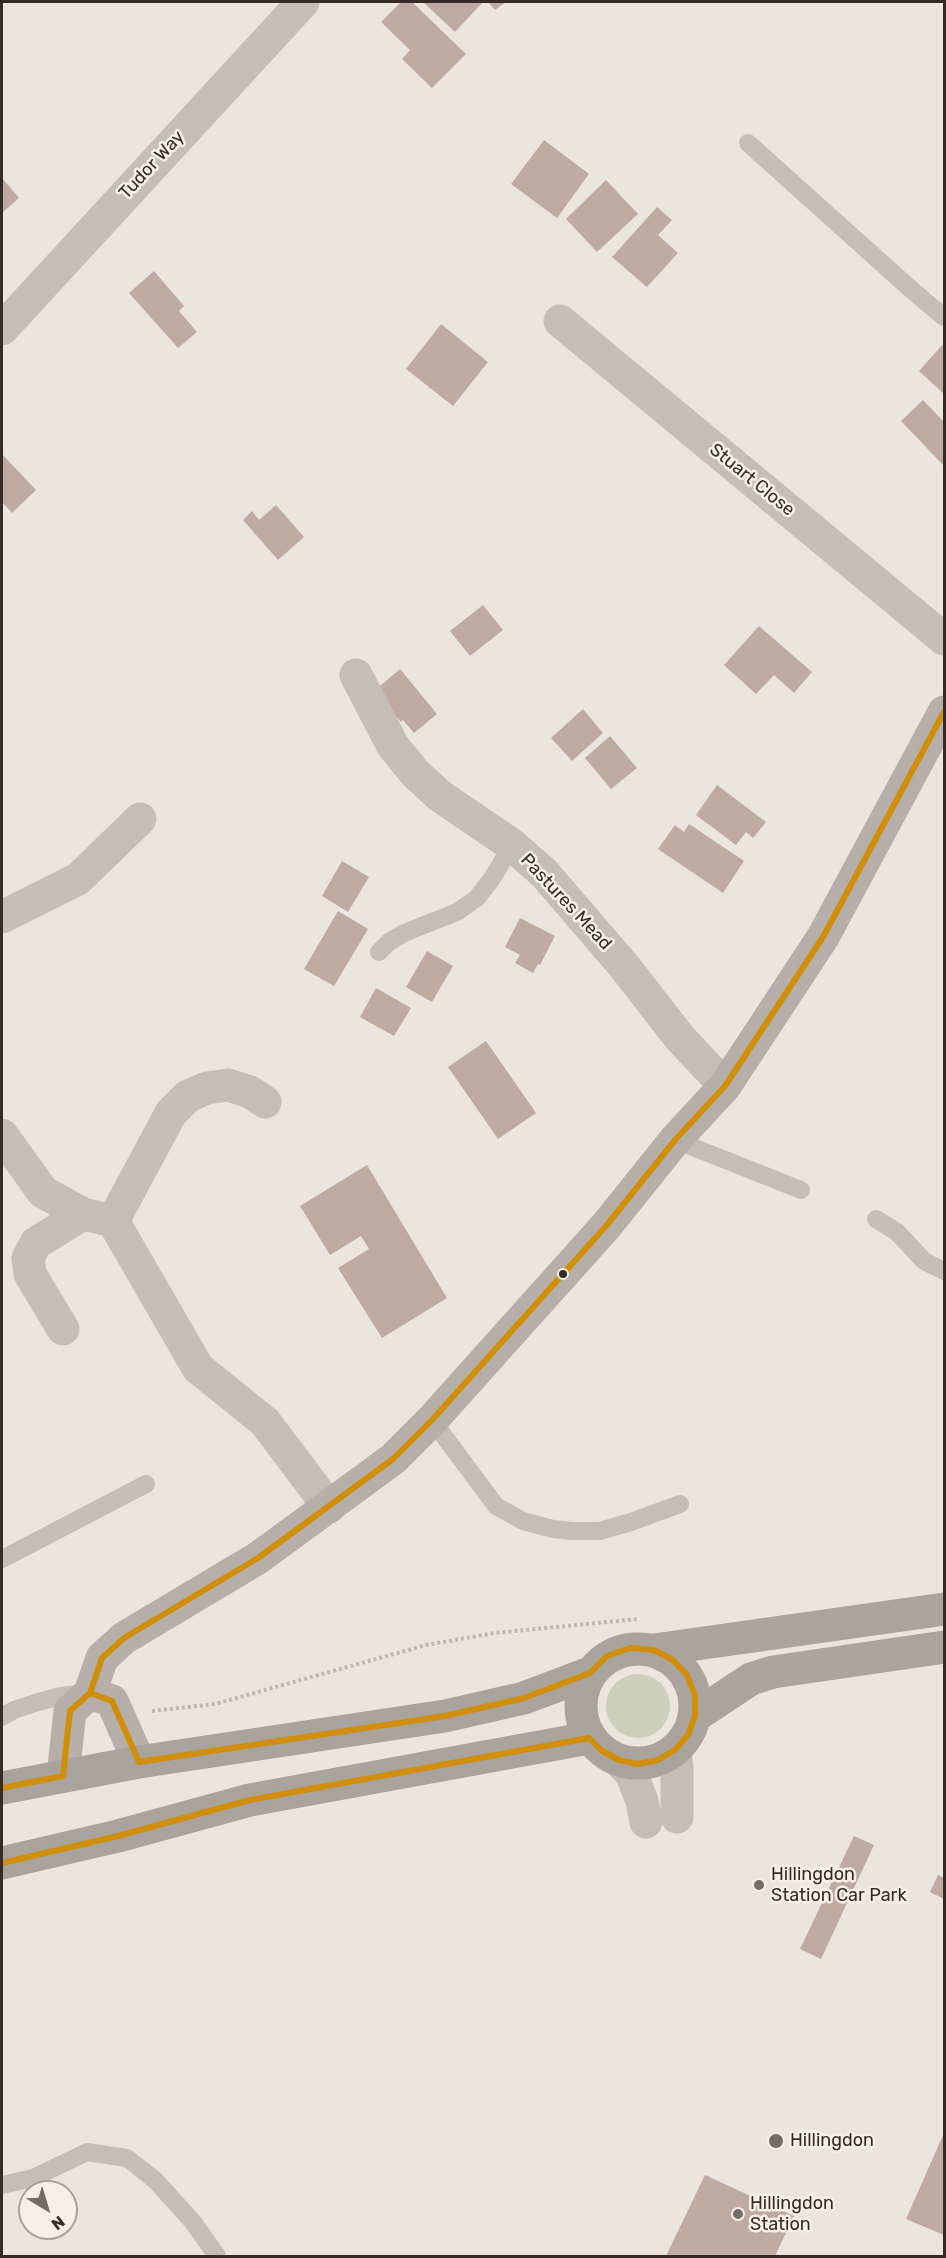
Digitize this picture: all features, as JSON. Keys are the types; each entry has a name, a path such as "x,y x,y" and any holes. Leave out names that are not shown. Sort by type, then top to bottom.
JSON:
{"highway":[{"path":"654,1650 945,1609"},
{"path":"694,1716 751,1679 773,1672 945,1647"}],"main road":[{"path":"630,1648 654,1650 673,1659 687,1675 695,1695 694,1716 688,1735 675,1750 657,1760 638,1764 619,1760 602,1751 589,1738 580,1716 581,1694 590,1673 607,1656 630,1648"},
{"path":"2,1788 139,1762 445,1716 524,1698 590,1673"},
{"path":"2,1863 118,1836 249,1800 589,1738"}],"street":[{"name":"Tudor Way","path":"2,329 303,2"},
{"name":"Stuart Close","path":"560,321 945,639"},
{"name":"Pastures Mead","path":"356,675 393,746 415,773 440,796 512,845 544,873 582,915 680,1038 725,1086"},
{"path":"63,1776 70,1711 90,1693 102,1658 124,1638 258,1557 393,1459 432,1420 606,1226 675,1140 725,1086 823,937 945,712"},
{"path":"2,917 78,879 140,819"},
{"path":"63,1329 30,1274 28,1258 36,1243 98,1217 171,1113 188,1096 207,1088 228,1085 250,1092 265,1102"},
{"path":"2,1135 43,1192 98,1217 198,1368 265,1422 329,1507"},
{"path":"90,1693 112,1701 139,1762"},
{"path":"619,1760 632,1774 642,1801 661,1819 675,1750"}],"lane":[{"path":"748,143 945,317"},
{"path":"379,952 389,942 404,933 457,912 477,898 494,877 512,845"},
{"path":"675,1140 801,1190"},
{"path":"876,1219 897,1232 924,1261 945,1271"},
{"path":"432,1420 496,1506 523,1521 554,1529 600,1531 680,1504"},
{"path":"2,1559 146,1484"},
{"path":"2,1717 14,1710 38,1702 61,1696 90,1693"},
{"path":"2,2185 33,2178 87,2152 127,2158 155,2180 193,2222 217,2256"}],"path":[{"path":"150,1712 215,1704 426,1645 495,1633 649,1618"}],"green space":[{"path":"638,1674 650,1676 661,1683 668,1694 670,1706 668,1718 661,1729 650,1736 638,1738 626,1736 615,1729 608,1718 606,1706 608,1694 615,1683 626,1676"}],"building":[{"path":"401,2 412,2 466,54 432,88 402,59 410,50 381,22"},
{"path":"423,2 483,2 455,32"},
{"path":"488,2 506,2 495,10"},
{"path":"544,140 589,174 557,218 511,184"},
{"path":"2,178 19,198 2,213"},
{"path":"606,180 638,214 597,252 566,219"},
{"path":"657,207 672,220 658,235 678,253 647,287 612,257"},
{"path":"154,271 184,306 179,311 197,332 178,348 129,293"},
{"path":"441,324 488,362 453,406 406,369"},
{"path":"944,343 944,394 919,371"},
{"path":"923,400 944,422 944,466 901,421"},
{"path":"2,454 36,490 12,513 2,502"},
{"path":"276,505 304,537 278,560 243,520 252,511 259,520"},
{"path":"483,605 503,630 470,656 450,631"},
{"path":"759,626 812,672 794,693 774,675 756,694 724,665"},
{"path":"400,669 437,714 414,733 403,720 401,722 374,691"},
{"path":"583,709 603,733 572,761 551,738"},
{"path":"610,736 637,768 611,789 585,758"},
{"path":"717,785 766,822 753,838 746,832 736,845 696,815"},
{"path":"689,824 744,861 723,893 658,849 675,825 684,832"},
{"path":"342,861 369,877 348,912 322,896"},
{"path":"338,911 368,929 334,986 304,969"},
{"path":"520,918 555,936 540,965 538,964 533,973 515,963 520,955 505,947"},
{"path":"427,951 453,966 432,1002 406,987"},
{"path":"376,988 411,1008 394,1036 360,1017"},
{"path":"486,1041 536,1113 498,1139 448,1067"},
{"path":"367,1165 447,1298 382,1338 338,1268 369,1249 361,1236 330,1255 300,1206"},
{"path":"854,1836 874,1845 821,1959 800,1949"},
{"path":"938,1875 944,1878 944,1899 930,1892"},
{"path":"944,2133 944,2235 906,2219"},
{"name":"Hillingdon Station","path":"705,2175 794,2216 775,2256 666,2256"}],"transit line":[{"path":"2,1788 63,1776 70,1711 90,1693 102,1658 124,1638 258,1558 393,1459 432,1420 606,1226 675,1140 725,1086 823,937 944,712"},
{"path":"2,1863 118,1836 250,1800 589,1738 602,1751 619,1760 638,1764 658,1760 675,1750 688,1735 695,1716 695,1695 687,1675 673,1660 654,1650 630,1648 607,1656 590,1673 524,1698 445,1716 139,1762 112,1701 90,1693"}],"place":[{"name":"Hillingdon Station Car Park","path":"759,1885"},
{"name":"Hillingdon","path":"776,2141"},
{"name":"Hillingdon Station","path":"738,2214"}]}
